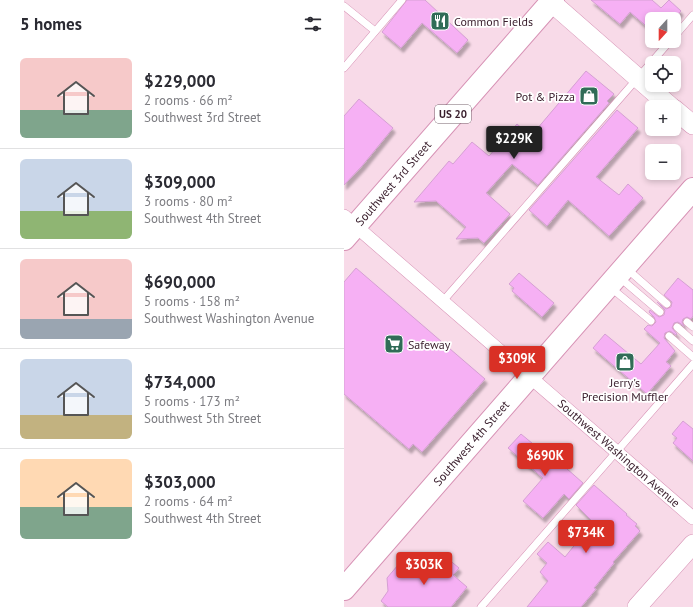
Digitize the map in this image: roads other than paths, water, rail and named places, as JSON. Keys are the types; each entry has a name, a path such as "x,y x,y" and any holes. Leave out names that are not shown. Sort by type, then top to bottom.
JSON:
{"highway":[{"name":"Southwest 3rd Street","path":"348,227 551,1"},
{"name":"Southwest 4th Street","path":"344,590 693,189"}],"main road":[{"path":"551,1 637,79 663,100"},
{"path":"681,115 693,125"},
{"path":"638,607 693,544"}],"street":[{"name":"Southwest Washington Avenue","path":"348,227 443,301 693,518"}],"lane":[{"path":"344,68 402,0"},
{"path":"344,6 375,31"},
{"path":"681,28 693,15"},
{"path":"443,301 664,48"},
{"path":"617,276 667,304"},
{"path":"617,276 660,312"},
{"path":"617,276 652,321"},
{"path":"677,327 693,341"},
{"path":"669,336 693,357"},
{"path":"481,607 693,364"}],"place":[{"name":"Common Fields","path":"440,21"},
{"name":"Pot & Pizza","path":"589,96"},
{"name":"Safeway","path":"394,344"},
{"name":"Jerry's Precision Muffler","path":"625,362"}]}
